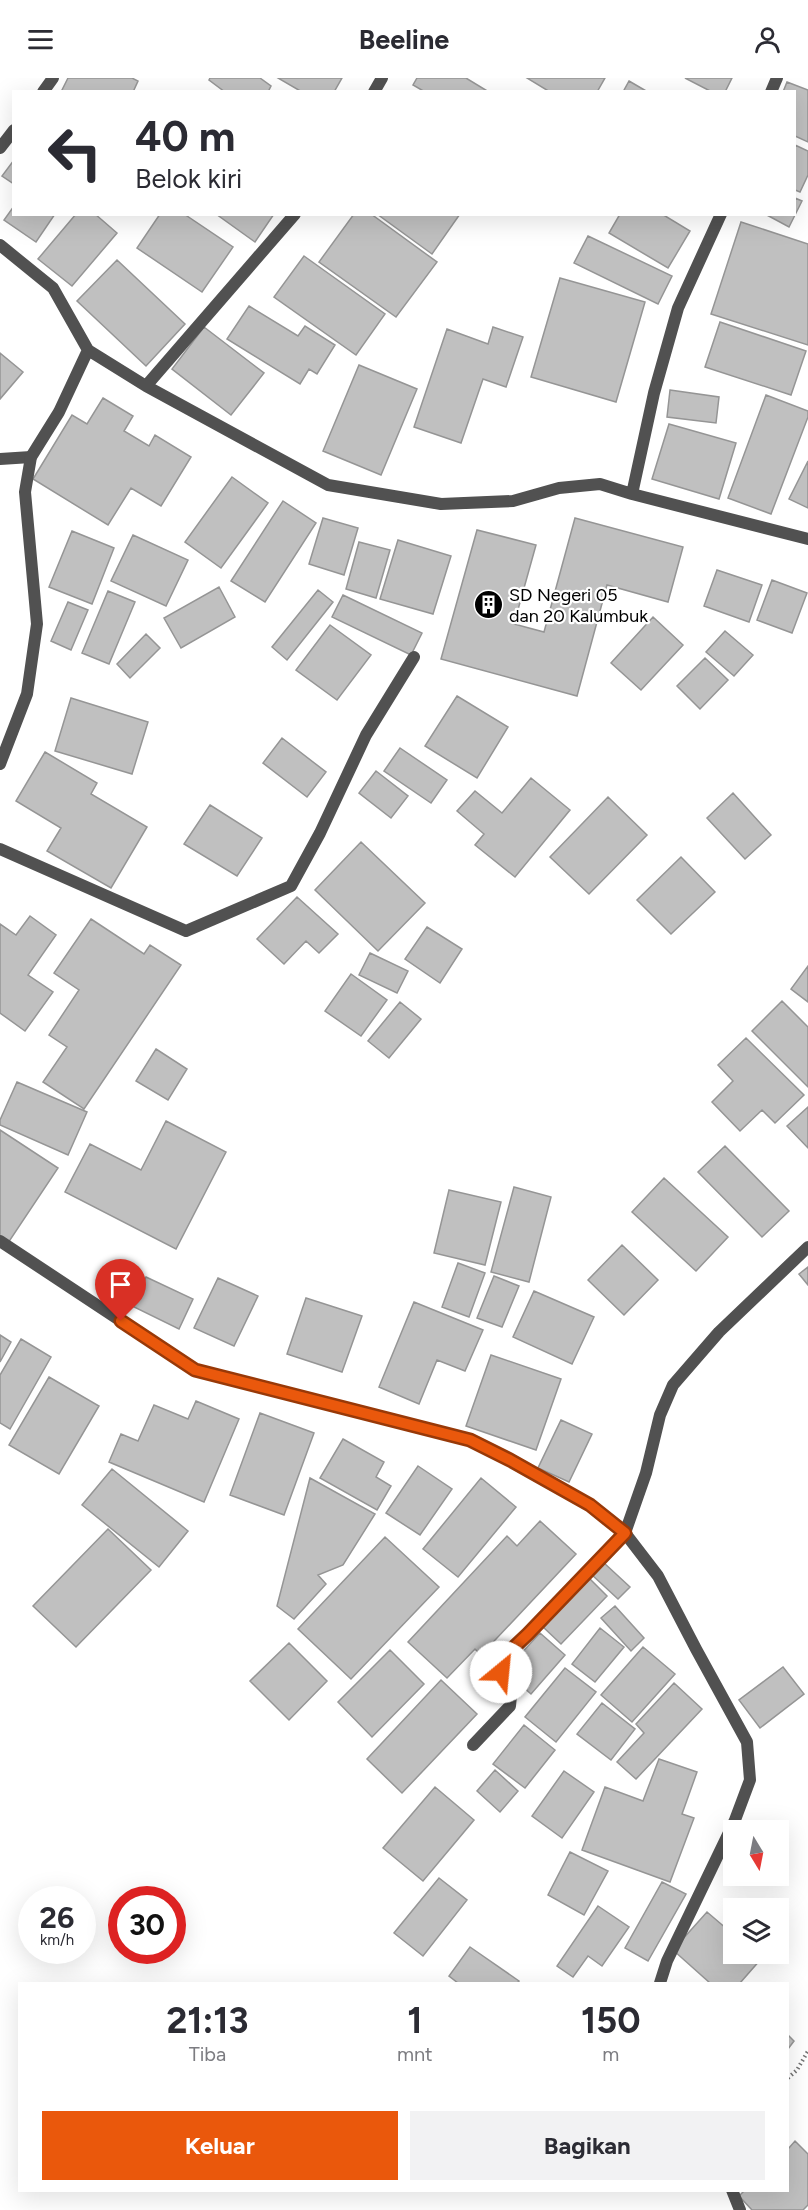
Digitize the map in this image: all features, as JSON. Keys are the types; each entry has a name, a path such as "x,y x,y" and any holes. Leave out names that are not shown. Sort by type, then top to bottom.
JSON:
{"street":[{"path":"0,148 12,133"},
{"path":"146,386 293,216"},
{"path":"632,494 654,393 678,308 720,216"},
{"path":"0,245 52,288 88,350 146,386 328,485 441,504 513,501 559,488 600,484 808,539"},
{"path":"0,764 27,694 38,624 26,492 31,457 59,412 88,350"},
{"path":"0,459 31,457"},
{"path":"0,849 186,931 291,886 321,833 366,735 414,657"},
{"path":"0,1241 195,1370 470,1440 590,1505 625,1533 658,1576 747,1742 750,1780 735,1820 667,1961 660,1982"},
{"path":"473,1745 510,1706 511,1696 508,1684 501,1672 502,1661 625,1533 646,1473 660,1415 673,1385 719,1332 808,1247"},
{"path":"733,2192 741,2210"}],"path":[{"path":"789,2077 797,2070 808,2051"}],"building":[{"path":"68,78 132,78 138,81 134,90 62,90"},
{"path":"210,78 260,78 271,86 269,90 222,90 209,80"},
{"path":"278,78 342,78 335,90 299,90"},
{"path":"417,78 466,78 486,90 422,90 413,85"},
{"path":"527,78 605,78 598,90 547,90"},
{"path":"685,78 732,78 726,90 708,90"},
{"path":"629,81 645,90 624,90"},
{"path":"787,82 808,90 808,142 796,136 796,90 784,90"},
{"path":"796,145 808,151 808,175 800,192 796,190"},
{"path":"12,163 12,183 2,176"},
{"path":"796,198 802,201 796,213"},
{"path":"12,209 12,216 54,216 36,242 4,220"},
{"path":"74,216 97,216 117,233 72,286 38,259"},
{"path":"159,216 187,216 233,247 202,292 137,248"},
{"path":"219,216 273,216 255,242"},
{"path":"353,216 374,216 437,262 396,317 319,262"},
{"path":"380,216 459,216 432,254"},
{"path":"619,216 665,216 690,231 668,268 609,233"},
{"path":"769,216 794,216 789,227"},
{"path":"741,222 808,244 808,345 711,314"},
{"path":"588,236 672,276 658,304 574,263"},
{"path":"304,256 385,314 356,355 274,297"},
{"path":"117,260 185,324 146,366 77,301"},
{"path":"560,278 645,302 616,402 531,377"},
{"path":"249,306 298,336 305,326 335,345 317,374 309,369 300,384 227,339"},
{"path":"720,322 806,351 791,395 705,367"},
{"path":"204,327 264,373 231,415 172,369"},
{"path":"493,327 523,337 506,387 483,379 461,443 414,427 447,329 488,344"},
{"path":"0,353 23,372 0,399"},
{"path":"359,365 417,389 381,475 323,451"},
{"path":"670,390 719,397 716,423 667,417"},
{"path":"766,395 808,411 808,417 771,514 728,498"},
{"path":"103,398 133,416 124,431 149,446 155,435 191,457 161,506 131,488 108,525 33,479 72,415 87,424"},
{"path":"669,424 736,443 719,499 652,479"},
{"path":"808,461 808,508 789,499"},
{"path":"232,477 268,503 221,568 185,542"},
{"path":"283,501 316,523 265,602 231,581"},
{"path":"323,518 358,528 344,575 309,564"},
{"name":"SD Negeri 05 dan 20 Kalumbuk","path":"575,518 683,547 668,602 607,585 577,696 441,659 477,530 536,545 514,624 544,632"},
{"path":"72,531 114,548 92,604 49,587"},
{"path":"133,535 188,560 166,606 111,581"},
{"path":"398,540 451,556 433,614 380,599"},
{"path":"359,542 390,550 376,598 346,589"},
{"path":"717,570 762,585 749,622 704,606"},
{"path":"772,580 807,593 792,633 757,620"},
{"path":"219,587 235,617 181,648 164,618"},
{"path":"318,590 333,602 287,660 272,647"},
{"path":"108,591 135,602 109,664 82,653"},
{"path":"343,595 422,633 411,655 332,617"},
{"path":"68,602 88,610 71,650 51,641"},
{"path":"653,617 683,645 641,690 611,663"},
{"path":"330,625 371,655 337,700 296,670"},
{"path":"725,631 753,655 734,676 706,652"},
{"path":"146,634 160,648 130,678 117,664"},
{"path":"705,658 728,680 700,709 677,686"},
{"path":"457,696 508,727 477,778 425,746"},
{"path":"71,698 148,722 132,774 55,751"},
{"path":"282,738 326,772 307,797 263,763"},
{"path":"400,748 447,780 431,803 384,771"},
{"path":"45,752 97,783 91,794 147,827 111,888 47,851 61,828 16,801"},
{"path":"376,771 408,796 391,818 359,793"},
{"path":"531,778 570,810 515,877 475,845 484,834 457,811 475,791 502,813"},
{"path":"733,793 771,835 745,859 707,818"},
{"path":"608,797 647,835 589,894 550,857"},
{"path":"210,805 262,838 237,876 184,844"},
{"path":"361,842 425,903 378,951 315,890"},
{"path":"681,857 715,892 671,934 637,900"},
{"path":"297,897 338,934 319,953 306,941 284,964 257,939"},
{"path":"30,916 56,935 28,975 53,992 25,1031 0,1013 0,924 16,935"},
{"path":"91,919 144,954 150,945 181,965 84,1109 43,1082 67,1047 49,1035 79,990 54,973"},
{"path":"427,927 462,949 440,983 405,959"},
{"path":"370,953 408,971 397,993 359,975"},
{"path":"808,966 808,1002 791,989"},
{"path":"351,974 387,1000 361,1036 325,1011"},
{"path":"782,1001 808,1027 808,1087 752,1031"},
{"path":"400,1002 421,1019 389,1058 368,1041"},
{"path":"746,1038 804,1095 775,1123 762,1110 740,1131 712,1102 733,1081 718,1065"},
{"path":"156,1049 187,1069 168,1100 136,1081"},
{"path":"17,1082 87,1112 68,1155 0,1125 0,1120"},
{"path":"808,1107 808,1148 787,1126"},
{"path":"166,1121 226,1152 176,1249 65,1192 90,1144 141,1170"},
{"path":"0,1130 58,1168 8,1243 0,1238"},
{"path":"725,1146 789,1211 762,1237 698,1172"},
{"path":"664,1178 728,1237 696,1271 632,1212"},
{"path":"514,1187 551,1197 529,1282 491,1272"},
{"path":"449,1190 501,1202 485,1265 434,1253"},
{"path":"622,1245 658,1280 624,1315 588,1280"},
{"path":"458,1263 485,1273 469,1317 442,1307"},
{"path":"808,1267 808,1285 799,1274"},
{"path":"494,1276 519,1286 502,1327 477,1318"},
{"path":"146,1277 193,1299 179,1329 132,1306"},
{"path":"218,1278 258,1296 234,1346 194,1328"},
{"path":"534,1291 594,1317 572,1364 513,1337"},
{"path":"306,1298 362,1316 342,1372 287,1354"},
{"path":"414,1302 483,1330 465,1371 437,1360 419,1404 379,1387"},
{"path":"0,1335 11,1342 0,1362"},
{"path":"21,1339 51,1357 10,1429 0,1423 0,1375"},
{"path":"491,1355 561,1379 536,1450 466,1426"},
{"path":"49,1377 99,1406 59,1474 9,1445"},
{"path":"196,1401 239,1419 204,1502 109,1462 121,1434 138,1441 154,1405 188,1419"},
{"path":"260,1413 314,1433 284,1515 230,1495"},
{"path":"561,1420 592,1434 569,1482 538,1468"},
{"path":"343,1439 384,1462 376,1477 391,1486 377,1510 320,1478"},
{"path":"418,1466 452,1489 420,1535 386,1513"},
{"path":"112,1469 188,1531 159,1567 82,1505"},
{"path":"310,1478 375,1514 343,1565 318,1575 326,1584 294,1619 277,1606"},
{"path":"481,1478 516,1507 458,1577 423,1549"},
{"path":"540,1521 576,1554 481,1655 475,1649 447,1678 408,1642 507,1536 517,1546"},
{"path":"108,1529 151,1570 76,1647 33,1606"},
{"path":"385,1537 439,1587 351,1679 298,1629"},
{"path":"603,1562 630,1587 618,1599 591,1574"},
{"path":"589,1578 607,1596 561,1644 542,1626"},
{"path":"615,1606 644,1638 631,1651 601,1618"},
{"path":"600,1628 624,1647 595,1682 572,1664"},
{"path":"540,1633 565,1655 531,1694 505,1671"},
{"path":"289,1643 327,1681 289,1720 250,1681"},
{"path":"643,1647 675,1674 632,1722 601,1695"},
{"path":"390,1650 424,1684 372,1737 338,1702"},
{"path":"783,1667 804,1694 760,1728 739,1700"},
{"path":"565,1668 596,1692 556,1742 525,1717"},
{"path":"441,1680 477,1714 402,1793 367,1759"},
{"path":"674,1683 702,1709 636,1779 617,1762 644,1733 636,1724"},
{"path":"602,1703 635,1729 611,1760 577,1734"},
{"path":"524,1725 555,1750 525,1788 493,1764"},
{"path":"659,1759 697,1772 682,1814 694,1818 670,1882 582,1850 605,1787 643,1801"},
{"path":"495,1770 518,1791 500,1812 477,1791"},
{"path":"564,1771 594,1792 562,1838 532,1816"},
{"path":"435,1787 474,1820 423,1881 383,1848"},
{"path":"570,1852 608,1871 584,1915 548,1895"},
{"path":"439,1878 467,1900 423,1956 394,1933"},
{"path":"662,1882 686,1894 648,1961 625,1948"},
{"path":"598,1906 629,1927 602,1966 588,1956 573,1977 557,1966"},
{"path":"707,1912 723,1926 723,1964 757,1964 741,1982 709,1982 673,1950"},
{"path":"470,1947 519,1981 457,1982 449,1976"},
{"path":"789,2036 794,2041 789,2048"},
{"path":"795,2141 808,2154 808,2205 803,2210 752,2210 739,2196 743,2192 789,2192 789,2148"}],"place":[{"name":"SD Negeri 05 dan 20 Kalumbuk","path":"488,605"}],"route":[{"path":"121,1321 195,1370 470,1440 590,1505 625,1533 510,1651 502,1661 501,1672"}]}
